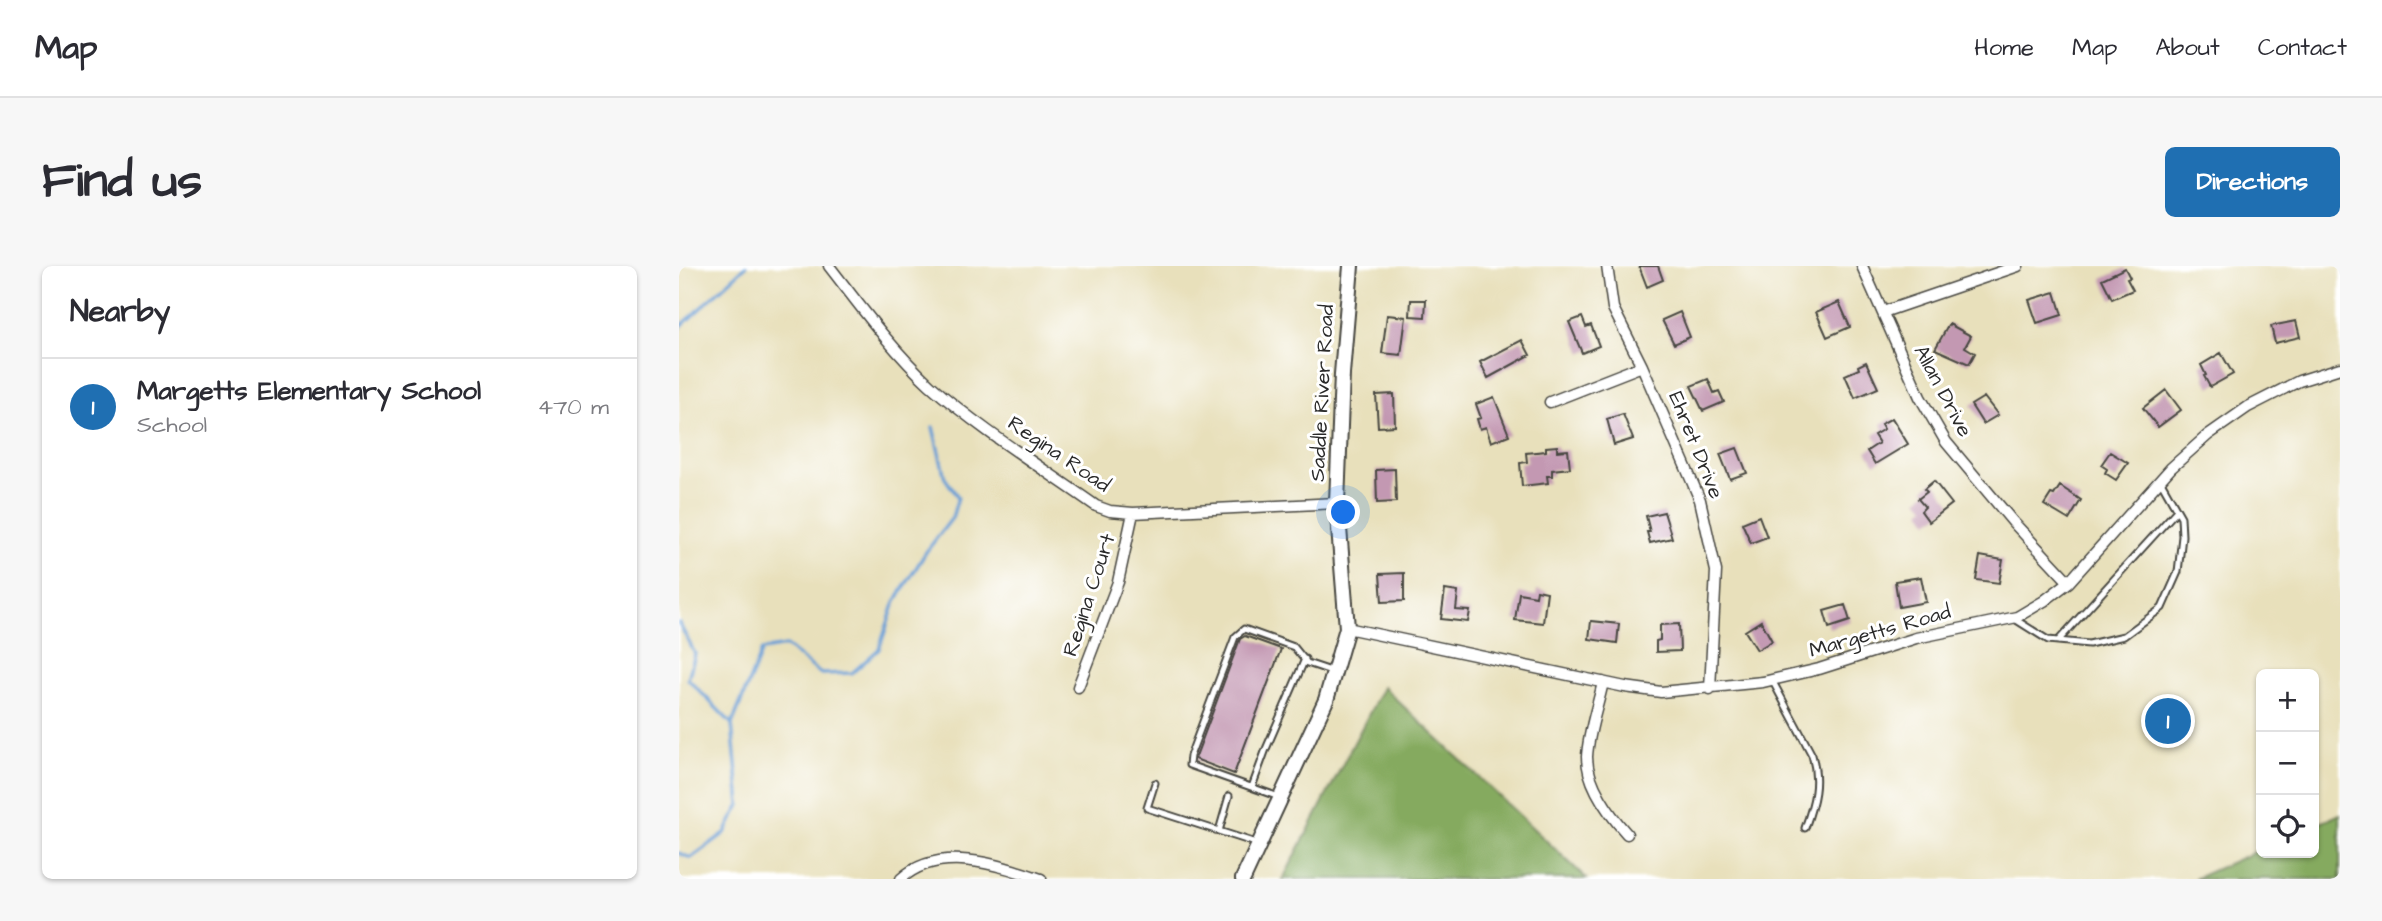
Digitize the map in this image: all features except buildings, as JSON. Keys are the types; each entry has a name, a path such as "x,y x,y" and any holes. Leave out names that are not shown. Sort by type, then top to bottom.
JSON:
{"main road":[{"name":"Saddle River Road","path":"1243,879 1326,699 1347,628 1338,503 1342,374 1351,266"}],"street":[{"name":"Regina Road","path":"829,266 887,340 930,385 1096,506 1110,511 1133,513 1338,503"},
{"name":"Ehret Drive","path":"1607,266 1613,308 1642,366 1700,500 1716,571 1710,689"},
{"name":"Allan Drive","path":"1862,266 1920,397 1946,442 2013,523 2069,582"},
{"path":"1882,312 2018,266"},
{"path":"1550,402 1642,366"},
{"name":"Margetts Road","path":"1347,628 1661,692 1710,689 1772,680 1916,638 2013,618 2044,601 2069,582 2160,480 2208,435 2248,407 2299,381 2340,368"},
{"name":"Regina Court","path":"1078,687 1118,582 1133,513"},
{"path":"1603,682 1587,759 1595,787 1606,810 1627,834"},
{"path":"901,879 934,861 963,860 986,862 1041,879"}],"lane":[{"path":"2013,618 2048,640 2088,644 2124,636 2162,608 2178,572 2182,536 2181,517 2160,480"},
{"path":"2058,641 2177,510"},
{"path":"1281,797 1189,765 1190,756 1235,637 1244,629 1259,633 1294,646 1307,663 1334,673"},
{"path":"1252,788 1305,659"},
{"path":"1772,680 1816,767 1818,779 1814,803 1805,828"},
{"path":"1154,783 1147,808 1259,844"},
{"path":"1219,831 1229,796"}],"green space":[{"path":"1383,687 1587,879 1283,879"},
{"path":"2340,814 2340,879 2194,879 2256,851 2256,858 2319,858 2319,824"}],"waterway":[{"path":"679,328 746,266"},
{"path":"732,724 762,650 786,646 821,674 852,673 879,649 895,602 926,552 952,518 958,497 945,478 933,427"},
{"path":"679,623 695,654 688,679 732,724 740,805 725,833 691,858 679,853"}],"place":[{"name":"Margetts Elementary School","path":"2168,721"}]}
